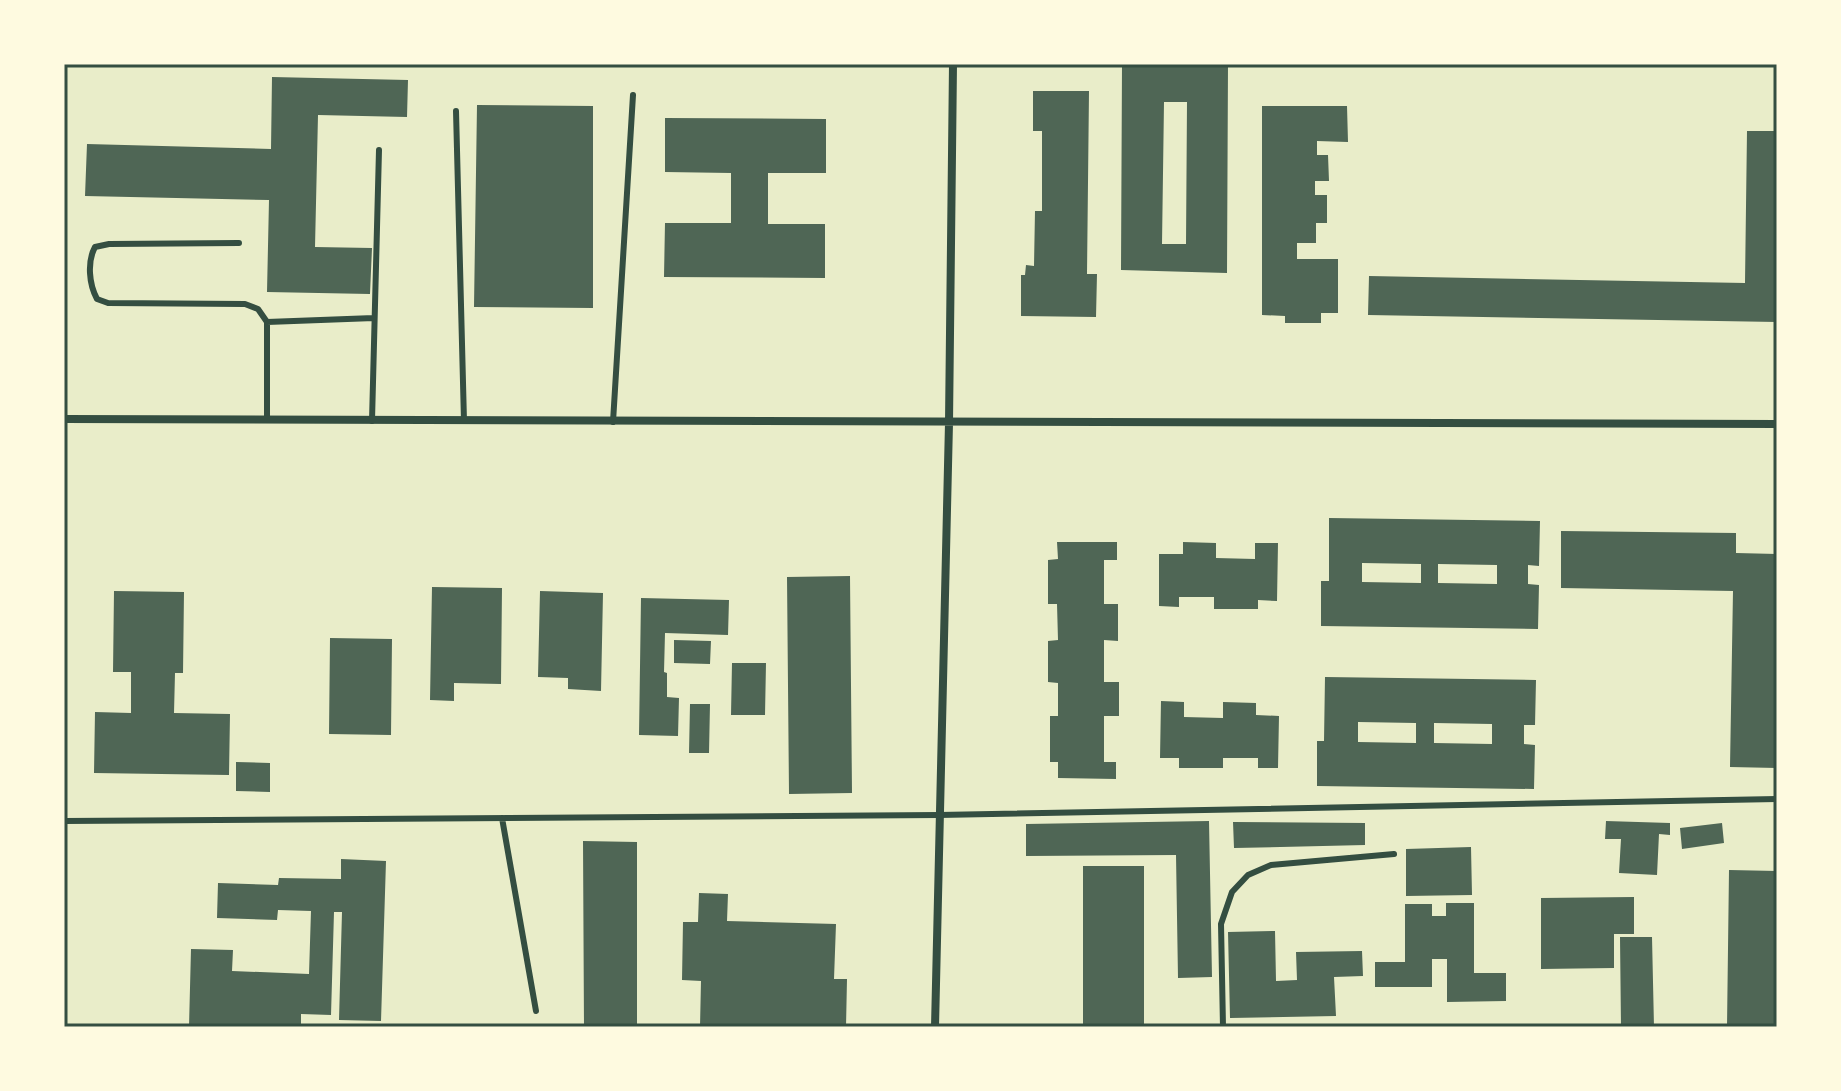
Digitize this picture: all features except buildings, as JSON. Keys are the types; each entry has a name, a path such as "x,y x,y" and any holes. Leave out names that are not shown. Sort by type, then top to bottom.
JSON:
{"street":[{"path":"935,1027 949,423 953,64"},
{"path":"64,419 1777,424"}],"lane":[{"path":"613,422 633,95"},
{"path":"456,111 464,421"},
{"path":"372,421 379,150"},
{"path":"239,243 109,244 95,247 90,256 91,288 97,299 108,303 245,304 258,309 267,322 267,420"},
{"path":"267,322 374,318"},
{"path":"64,821 939,815 1777,799"},
{"path":"502,818 536,1011"},
{"path":"1223,1027 1221,924 1232,892 1248,875 1271,865 1394,854"}]}
